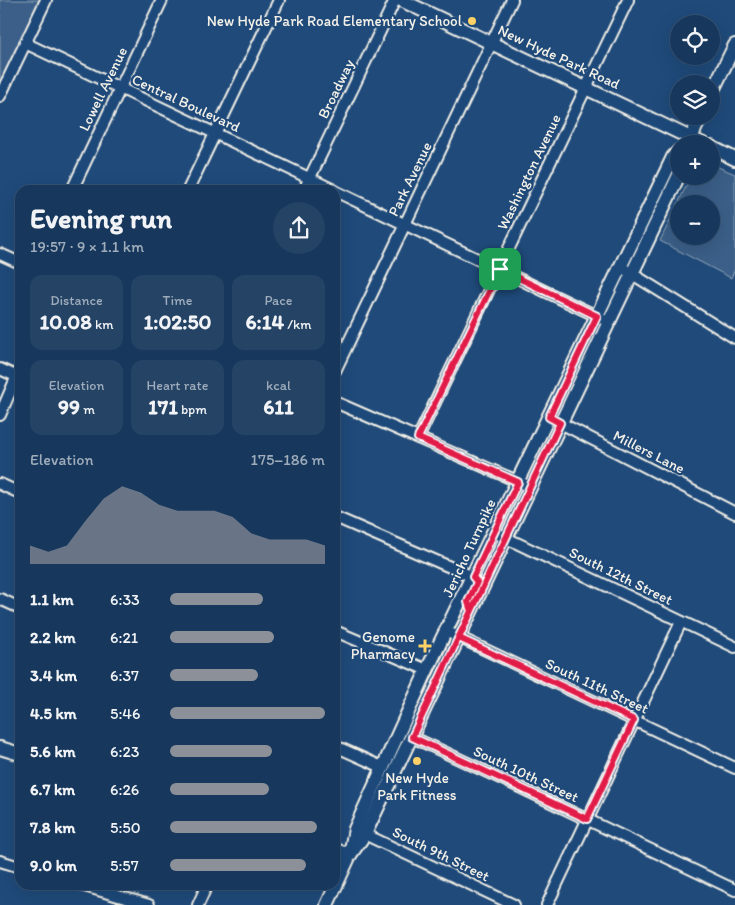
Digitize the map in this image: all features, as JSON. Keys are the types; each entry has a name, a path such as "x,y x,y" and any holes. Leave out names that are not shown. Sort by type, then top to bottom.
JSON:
{"main road":[{"name":"New Hyde Park Road","path":"401,0 586,88 675,135"},
{"path":"720,76 735,45"},
{"path":"720,152 735,159"},
{"name":"Jericho Turnpike","path":"360,831 412,737 459,638 500,535 626,270 670,164"},
{"name":"Jericho Turnpike","path":"626,270 673,185"},
{"name":"Jericho Turnpike","path":"340,876 360,831 382,767 427,670 473,577 500,535"},
{"path":"471,611 468,602 477,582 473,577"},
{"path":"0,748 15,752"},
{"path":"340,852 350,855"},
{"name":"Jericho Turnpike","path":"326,905 333,890"}],"street":[{"path":"0,96 46,0"},
{"name":"Lowell Avenue","path":"74,185 162,0"},
{"path":"190,185 279,0"},
{"name":"Broadway","path":"307,185 395,0"},
{"name":"Park Avenue","path":"340,360 512,0"},
{"name":"Washington Avenue","path":"418,438 628,0"},
{"name":"Central Boulevard","path":"25,43 323,185"},
{"name":"Central Boulevard","path":"340,193 603,319"},
{"path":"0,254 15,261"},
{"path":"626,270 735,338"},
{"path":"0,369 15,374"},
{"path":"0,415 15,383"},
{"path":"340,404 524,484"},
{"name":"Millers Lane","path":"554,420 735,513"},
{"path":"0,484 15,491"},
{"path":"340,519 473,577"},
{"name":"South 12th Street","path":"500,535 735,647"},
{"path":"0,599 15,606"},
{"path":"547,905 681,622"},
{"name":"South 11th Street","path":"447,632 735,768"},
{"path":"340,633 427,670"},
{"name":"South 10th Street","path":"412,737 735,890"},
{"path":"340,748 382,767"},
{"name":"South 9th Street","path":"360,831 514,905"},
{"path":"0,861 15,866"},
{"path":"98,890 149,905"},
{"path":"198,905 205,890"}],"shaded area":[{"path":"0,0 41,0 0,88"},
{"path":"720,168 735,174 735,269 731,278 660,241 670,220 670,245 720,245 720,195 682,195 687,185 720,185"}],"place":[{"name":"New Hyde Park Road Elementary School","path":"472,21"},
{"name":"Genome Pharmacy","path":"425,646"},
{"name":"New Hyde Park Fitness","path":"417,761"}],"route":[{"path":"500,269 597,316 549,417 560,423 459,638 634,720 587,819 412,737 471,611 468,602 477,582 473,577 518,482 418,438 500,269"}]}
